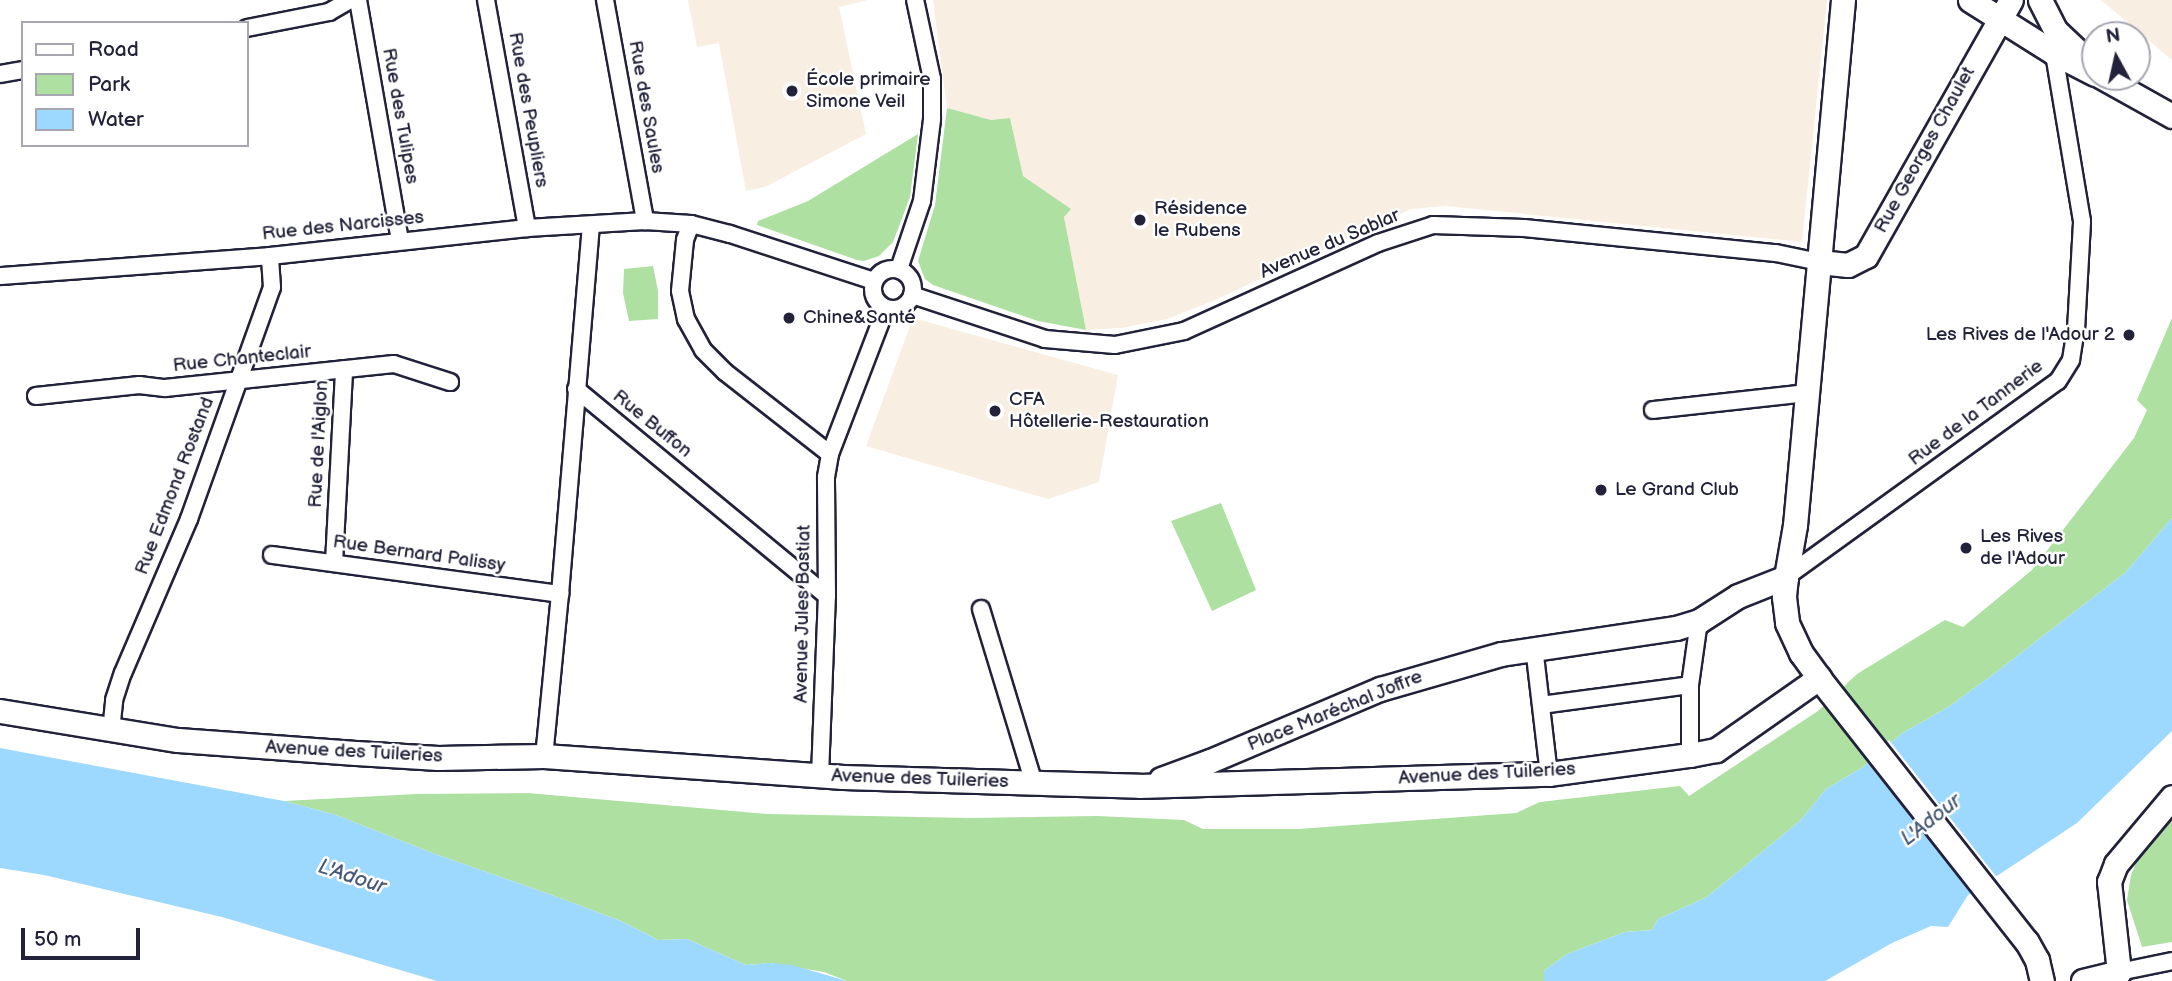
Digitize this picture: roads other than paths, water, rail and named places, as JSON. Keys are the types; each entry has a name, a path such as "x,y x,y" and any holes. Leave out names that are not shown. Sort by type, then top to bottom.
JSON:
{"main road":[{"path":"1843,0 1794,535 1784,597 1790,631 1825,685 2027,942 2037,960 2042,981"},
{"path":"1970,0 2006,9 2054,53 2081,66"},
{"path":"2040,0 2056,31 2081,56"},
{"name":"Rue Georges Chaulet","path":"1819,262 1848,265 1866,256 2006,9"},
{"path":"2128,91 2172,116"},
{"name":"Place Maréchal Joffre","path":"1139,786 1221,757 1381,689 1462,663 1534,648 1667,630 1699,621 1738,596 1786,577"},
{"name":"Avenue des Tuileries","path":"0,711 178,740 370,754 439,758 544,755 820,776 1139,786 1549,774 1690,755 1716,750 1825,685"},
{"path":"2083,981 2120,976 2109,882 2116,864 2172,797"}],"street":[{"path":"248,28 329,12 350,0"},
{"name":"Rue des Tulipes","path":"358,0 400,240"},
{"name":"Rue des Peupliers","path":"486,0 527,228"},
{"name":"Rue des Saules","path":"605,0 645,221"},
{"path":"899,269 922,201 932,119 932,79 915,0"},
{"name":"Rue de la Tannerie","path":"1786,577 2058,381 2071,360 2076,330 2082,221 2054,53"},
{"path":"0,74 21,70"},
{"name":"Rue des Narcisses","path":"0,276 270,256 527,228 645,221 691,224"},
{"path":"830,454 725,372 703,350 686,319 680,290 681,263 691,224 874,281"},
{"name":"Avenue du Sablar","path":"912,295 1045,339 1115,345 1184,331 1378,243 1433,225 1460,224 1587,234 1776,253 1819,262"},
{"path":"544,755 591,226"},
{"name":"Rue Edmond Rostand","path":"111,731 114,700 122,673 189,519 272,286 270,256"},
{"path":"899,269 912,280 912,295 905,305 886,308 874,297 874,281 881,272 899,269"},
{"name":"Avenue Jules Bastiat","path":"820,776 827,596 826,477 830,454 886,308"},
{"name":"Rue Chanteclair","path":"36,396 139,385 165,388 394,364 450,382"},
{"name":"Rue de l'Aiglon","path":"334,563 344,369"},
{"name":"Rue Buffon","path":"576,389 827,596"},
{"path":"1653,410 1806,393"},
{"name":"Rue Bernard Palissy","path":"272,555 560,594"},
{"path":"981,609 1034,783"},
{"path":"1690,755 1690,685 1699,621"},
{"path":"1534,648 1549,774"},
{"path":"1541,705 1690,685"},
{"path":"2120,976 2172,961"}],"water":[{"name":"L'Adour","path":"2172,518 2172,731 2077,823 1968,895 1948,927 1931,926 1892,943 1825,981 1544,981 1544,971 1567,954 1625,932 1652,930 1658,919 1707,897 1801,820 1826,789 1863,767 1901,734 1950,706 2126,572"},
{"name":"L'Adour","path":"0,748 284,801 336,815 621,921 658,940 687,939 746,965 792,965 847,981 437,981 222,917 44,875 0,868"}],"place":[{"name":"École primaire Simone Veil","path":"792,91"},
{"name":"Résidence le Rubens","path":"1140,220"},
{"name":"Chine&Santé","path":"789,318"},
{"name":"Les Rives de l'Adour 2","path":"2129,335"},
{"name":"CFA Hôtellerie-Restauration","path":"995,411"},
{"name":"Le Grand Club","path":"1601,490"},
{"name":"Les Rives de l'Adour","path":"1966,548"}]}
